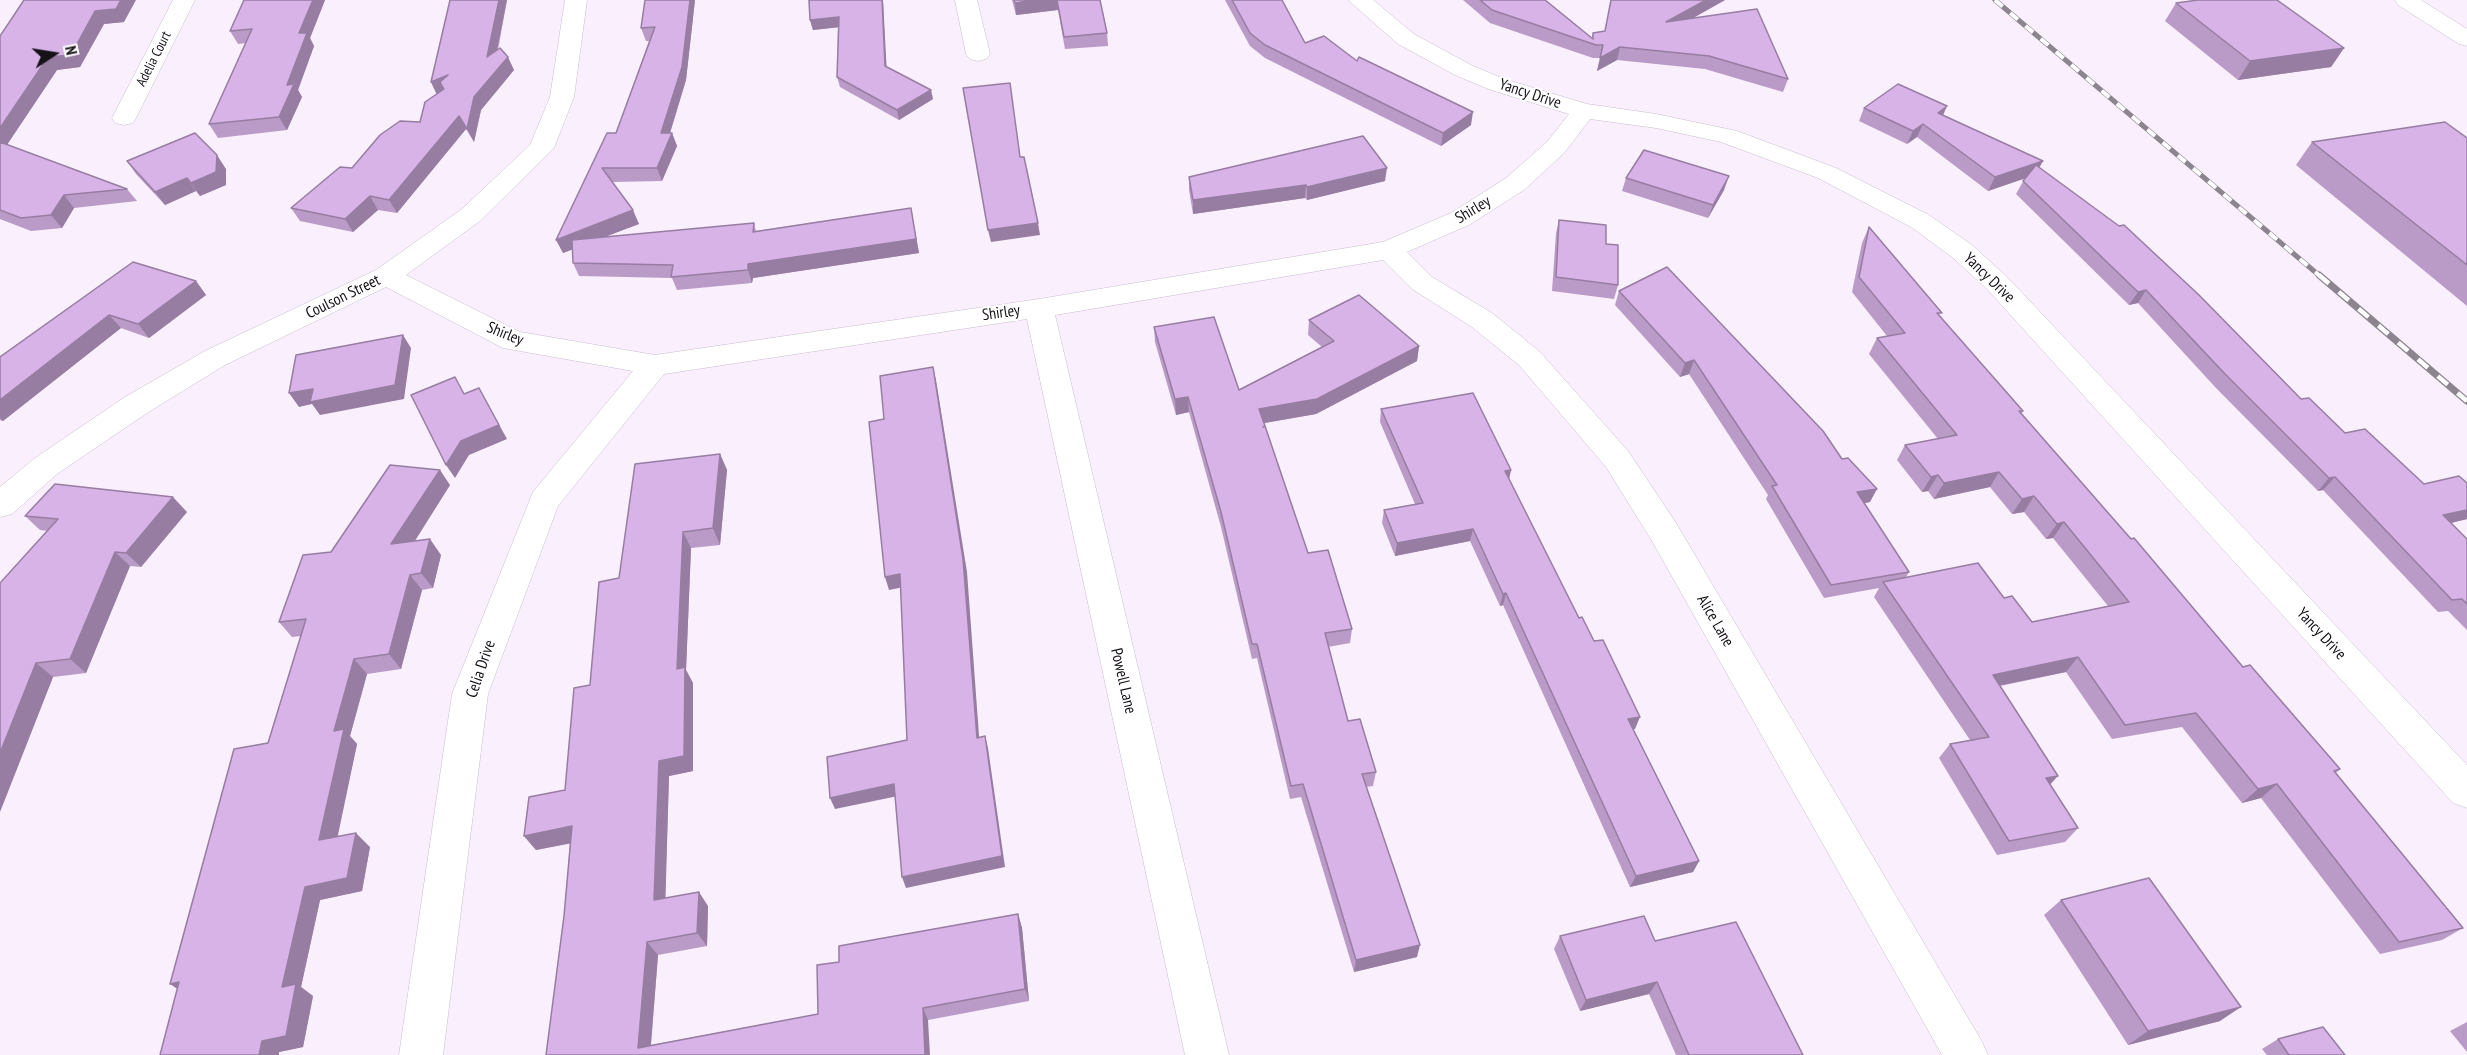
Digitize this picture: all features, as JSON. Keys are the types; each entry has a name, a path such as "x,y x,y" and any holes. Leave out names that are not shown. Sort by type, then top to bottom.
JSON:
{"street":[{"name":"Adelia Court","path":"124,118 184,0"},
{"name":"Coulson Street","path":"0,505 46,466 136,405 215,358 386,276 471,215 541,148 562,97 576,0"},
{"path":"966,0 978,54"},
{"name":"Yancy Drive","path":"1359,0 1407,39 1463,70 1496,84 1584,111 1728,136 1827,173 1877,196 1920,221 1962,251 1997,284 2467,791"},
{"path":"2406,0 2467,39"},
{"name":"Shirley","path":"386,276 513,341 655,365 1039,308 1389,250 1460,219 1515,184 1556,147 1584,111"},
{"name":"Alice Lane","path":"1389,250 1422,283 1482,320 1528,358 1572,405 1617,459 1670,543 1966,1055"},
{"name":"Powell Lane","path":"1039,308 1207,1055"},
{"name":"Celia Drive","path":"421,1055 470,694 544,501 655,365"}],"building":[{"path":"24,0 121,0 116,9 95,11 71,55 48,57 0,128 0,36"},
{"path":"244,0 313,0 299,33 307,33 287,85 294,84 279,117 209,124 252,29 230,31"},
{"path":"450,0 499,0 487,57 500,48 508,57 474,97 467,129 459,116 389,200 370,196 345,219 291,208 340,167 352,168 380,135 400,121 420,122 425,102 444,89 440,82 448,75 431,82"},
{"path":"645,0 690,0 682,67 661,133 672,133 657,168 602,168 633,210 556,240 607,133 616,133 655,27 641,28"},
{"path":"809,0 882,0 885,66 931,90 897,110 837,77 839,17 810,20"},
{"path":"1014,0 1036,0 1015,3"},
{"path":"1057,0 1100,0 1107,33 1064,37"},
{"path":"1232,0 1282,0 1305,43 1324,36 1357,61 1359,57 1473,112 1443,133 1265,45 1250,33"},
{"path":"1480,0 1545,0 1593,39 1593,33 1605,31 1611,0 1706,0 1666,22 1757,9 1788,79 1709,56 1620,47 1600,58 1603,45 1596,45 1492,10"},
{"path":"2198,0 2277,0 2344,48 2250,61 2176,3"},
{"path":"1010,83 1020,157 1024,157 1038,223 988,230 963,88"},
{"path":"1898,84 1947,106 1938,113 2043,161 1995,177 1923,124 1913,131 1864,108"},
{"path":"2445,122 2467,138 2467,265 2312,142"},
{"path":"195,133 217,155 216,172 191,183 187,178 155,192 127,161"},
{"path":"1363,136 1387,168 1307,187 1306,185 1193,200 1189,177"},
{"path":"0,142 127,189 64,195 51,215 21,218 0,210"},
{"path":"1644,150 1729,176 1713,205 1626,178"},
{"path":"2036,165 2119,226 2124,225 2199,295 2301,399 2309,398 2345,433 2365,429 2424,484 2459,476 2467,483 2467,510 2443,515 2467,539 2467,604 2462,599 2452,600 2335,477 2329,478 2226,375 2146,290 2138,292 2023,181"},
{"path":"911,208 916,239 748,264 748,270 671,277 673,265 573,263 572,240 754,223 753,232"},
{"path":"1559,220 1606,225 1606,244 1618,245 1618,285 1556,277"},
{"path":"1869,227 1942,313 1937,313 2023,411 2019,411 2131,539 2134,538 2243,667 2250,665 2340,769 2334,771 2463,928 2399,942 2277,784 2258,789 2196,713 2125,725 2078,657 1993,675 2058,776 2046,778 2078,828 2009,841 1950,744 1989,737 1883,582 1978,563 2004,598 2012,596 2032,622 2129,602 2064,522 2057,524 2034,496 2022,499 1999,472 1944,483 1938,475 1931,477 1905,445 1957,435 1877,338 1905,333 1859,277"},
{"path":"133,262 196,281 138,324 109,315 0,400 0,357"},
{"path":"1667,267 1823,431 1842,459 1848,458 1877,489 1857,492 1909,572 1831,585 1772,486 1777,485 1694,360 1685,363 1619,291"},
{"path":"1359,295 1419,346 1317,399 1259,409 1308,553 1328,550 1352,629 1325,633 1348,721 1360,719 1376,772 1362,774 1420,945 1356,960 1303,784 1291,786 1257,644 1252,644 1221,512 1188,397 1175,399 1154,327 1214,317 1239,390 1334,341 1309,320"},
{"path":"403,335 395,385 310,402 313,389 289,393 296,355"},
{"path":"933,367 963,559 977,738 985,736 1002,856 902,877 894,784 830,798 827,757 907,740 900,574 885,577 869,422 884,419 880,376"},
{"path":"455,377 464,394 479,388 499,425 461,441 446,465 411,395"},
{"path":"1473,393 1511,470 1505,471 1579,618 1582,617 1594,641 1603,640 1640,717 1628,719 1699,861 1636,876 1506,593 1503,594 1473,529 1397,543 1384,510 1423,503 1381,409"},
{"path":"720,454 713,528 683,532 677,669 685,667 684,756 659,761 654,900 699,892 697,933 647,942 638,1048 818,1014 817,965 839,962 839,946 1018,914 1025,989 923,1008 925,1055 546,1055 564,916 572,826 524,836 529,797 565,790 574,688 590,685 599,582 619,578 635,464"},
{"path":"390,465 440,470 391,544 430,539 421,573 410,575 389,654 354,659 334,731 344,729 319,840 356,833 347,878 305,887 282,987 296,984 286,1036 262,1041 259,1055 160,1055 179,982 170,984 234,749 268,743 306,619 279,622 303,555 331,552"},
{"path":"55,484 173,497 126,553 115,552 70,659 36,663 0,753 0,583 58,519 25,516"},
{"path":"2149,878 2241,1007 2148,1031 2061,900"},
{"path":"1644,916 1655,941 1736,922 1803,1055 1689,1055 1657,982 1586,1000 1560,936"},
{"path":"2323,1027 2345,1055 2289,1055 2278,1039"}],"railway":[{"path":"1995,0 2321,277"},
{"path":"2319,275 2467,401"}]}
